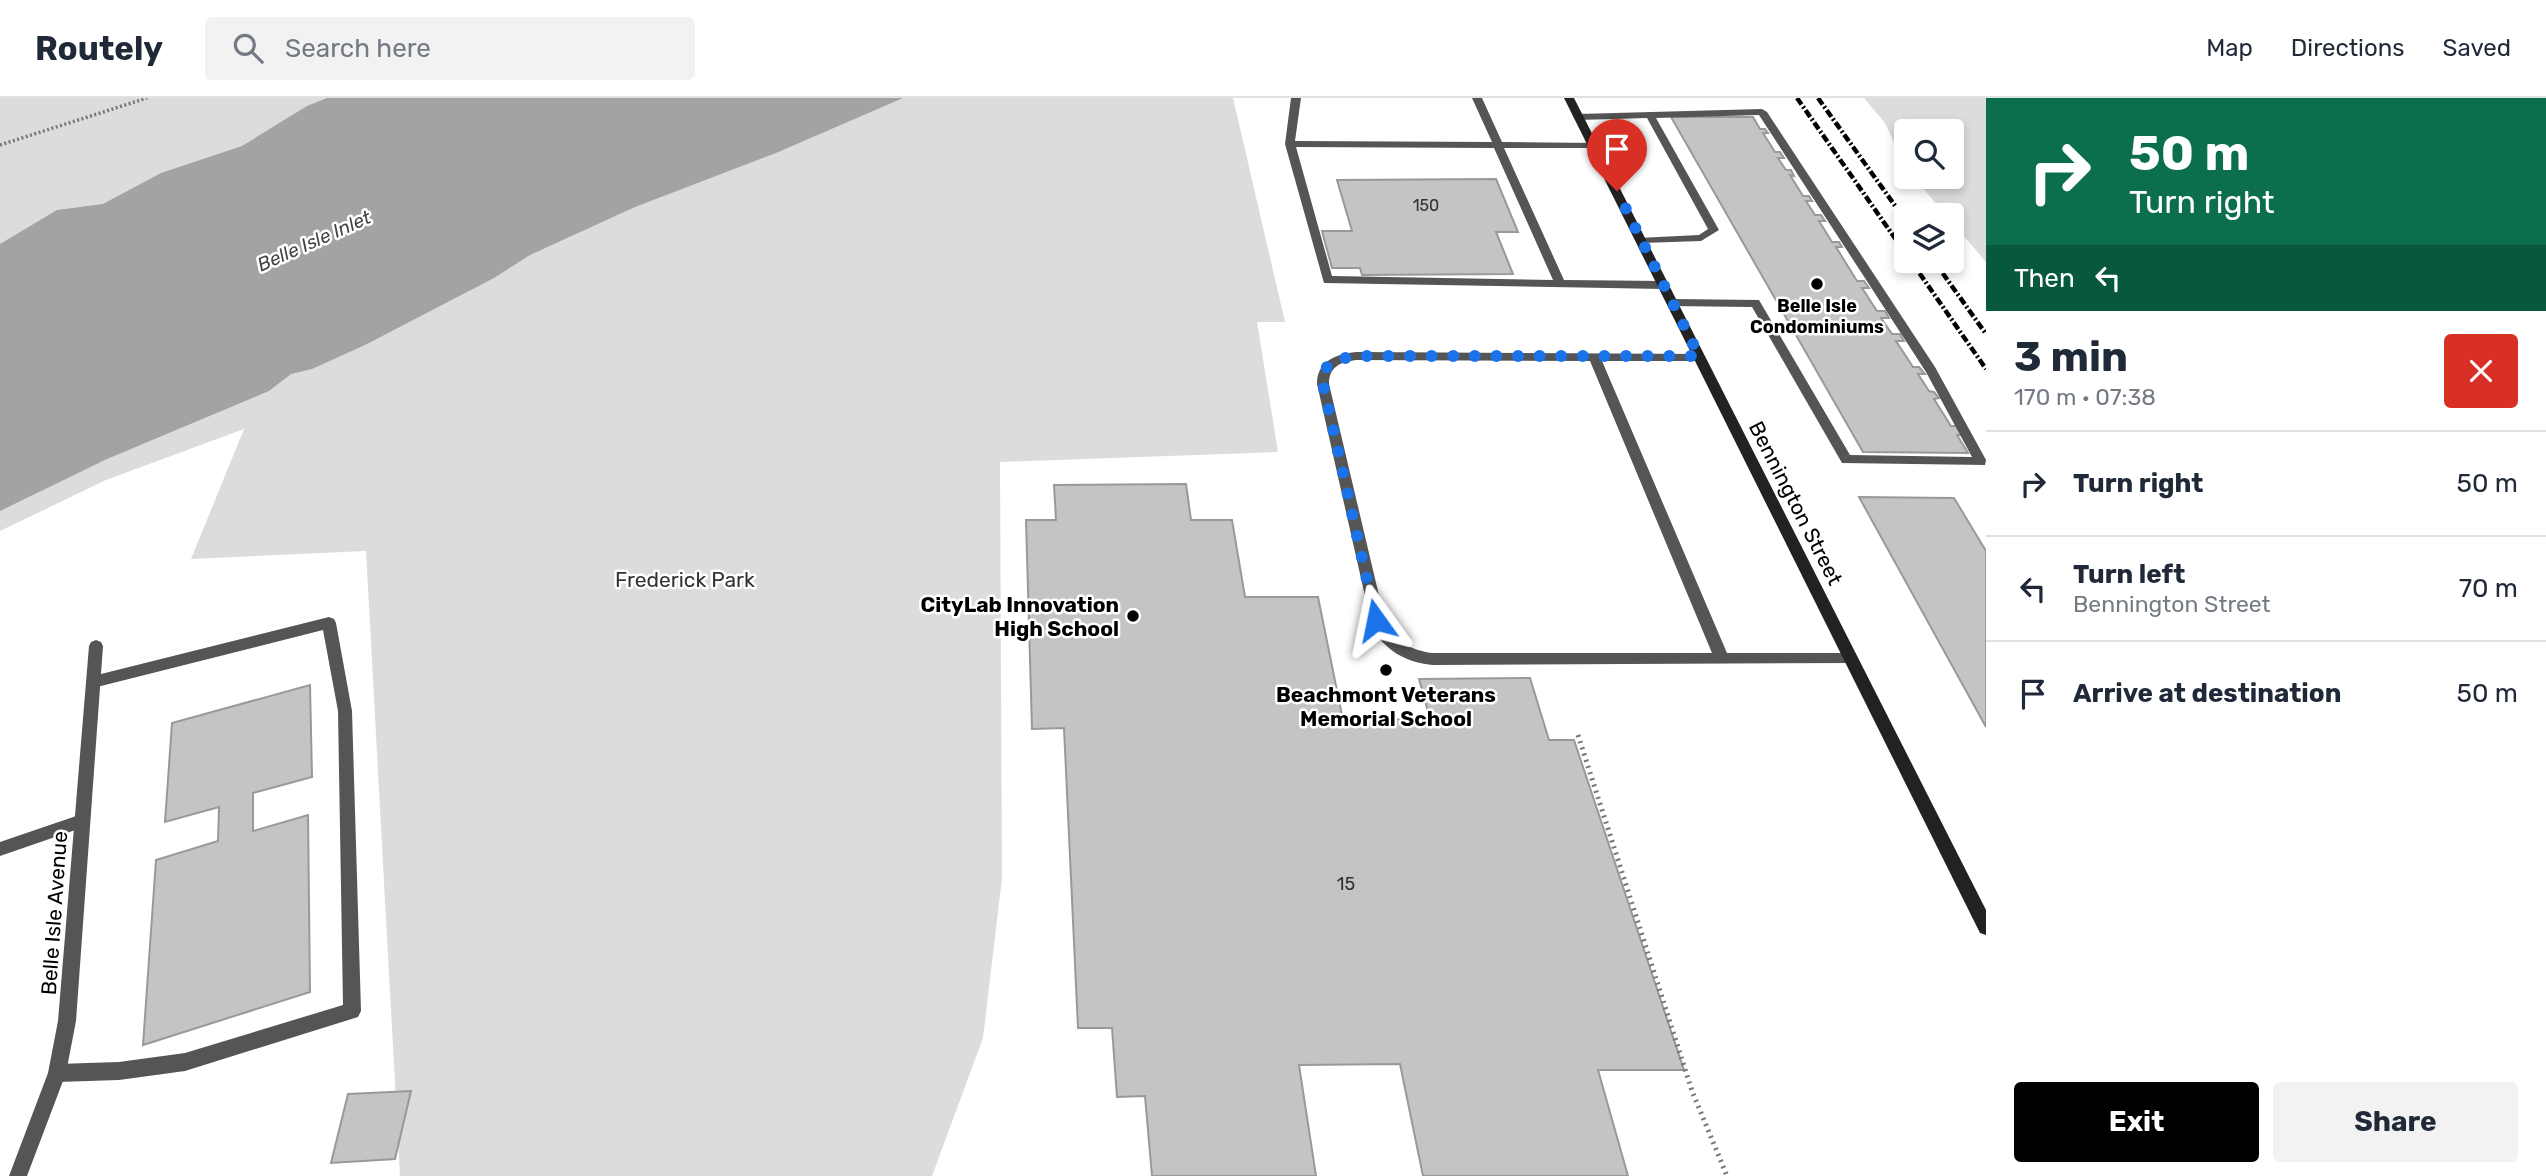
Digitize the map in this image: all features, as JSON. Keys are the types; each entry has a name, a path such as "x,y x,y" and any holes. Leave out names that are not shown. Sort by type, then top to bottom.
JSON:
{"main road":[{"name":"Bennington Street","path":"1569,98 1986,927"}],"street":[{"path":"1296,98 1290,144 1328,280 1664,285"},
{"path":"1477,98 1560,283"},
{"path":"1578,117 1762,111 1931,370 1981,462 1846,460 1755,303 1673,303"},
{"path":"1642,240 1700,238 1714,230 1650,115"},
{"path":"1290,144 1593,145"},
{"path":"1699,356 1356,356 1335,360 1326,368 1323,384 1379,627 1396,648 1432,660 1850,659"},
{"path":"1594,356 1722,659"},
{"path":"57,1073 119,1072 185,1062 352,1011 345,711 329,623 93,682"},
{"name":"Belle Isle Avenue","path":"18,1176 57,1073 66,1021 96,646"},
{"path":"0,849 82,821"}],"path":[{"path":"0,145 146,98"},
{"path":"1578,735 1692,1091 1727,1176"}],"green space":[{"name":"Frederick Park","path":"0,98 1233,98 1285,322 1257,322 1278,452 1000,462 1002,878 983,1038 932,1176 400,1176 366,551 191,559 244,429 106,480 0,531"},
{"path":"1864,98 1986,98 1986,262 1964,236 1964,203 1936,203 1923,189 1964,189 1964,119 1894,119 1894,142 1885,123"}],"water":[{"name":"Belle Isle Inlet","path":"327,98 903,98 776,153 635,207 530,255 494,278 365,345 312,369 291,374 269,391 107,459 0,511 0,244 57,210 103,204 161,173 242,146 307,106"}],"building":[{"name":"Belle Isle Condominiums","path":"1671,117 1753,117 1760,129 1765,129 1768,133 1763,133 1775,152 1780,152 1784,158 1778,158 1786,170 1791,170 1794,176 1790,175 1803,196 1809,196 1812,201 1806,201 1815,215 1821,215 1825,221 1819,221 1832,242 1839,242 1842,247 1836,247 1857,281 1864,281 1869,288 1862,288 1877,311 1885,311 1889,318 1881,318 1892,334 1900,334 1904,341 1896,341 1913,367 1919,367 1925,374 1918,374 1929,391 1939,398 1934,399 1951,426 1959,426 1965,435 1957,435 1968,453 1863,452"},
{"path":"1496,179 1518,232 1496,232 1513,274 1362,275 1360,268 1332,268 1322,231 1352,231 1337,180"},
{"path":"1186,484 1191,520 1232,520 1245,597 1318,597 1343,720 1430,719 1419,679 1530,678 1549,740 1574,740 1684,1070 1598,1070 1628,1176 1423,1176 1400,1064 1299,1065 1316,1176 1152,1176 1145,1096 1117,1097 1112,1028 1078,1028 1064,728 1032,729 1026,520 1056,520 1054,485"},
{"path":"1859,497 1954,498 1986,551 1986,727"},
{"path":"310,685 312,777 253,793 253,831 308,815 310,992 143,1045 156,860 218,841 219,807 165,822 172,723"},
{"path":"411,1091 395,1159 331,1163 348,1094"}],"railway":[{"path":"1797,98 1894,237"},
{"path":"1818,98 1894,204"},
{"path":"1919,273 1986,369"},
{"path":"1943,273 1986,334"}],"place":[{"name":"Belle Isle Condominiums","path":"1817,284"},
{"name":"CityLab Innovation High School","path":"1133,616"},
{"name":"Beachmont Veterans Memorial School","path":"1386,670"}],"route":[{"path":"1376,620 1323,384 1326,368 1335,360 1348,356 1699,356 1617,191"}]}
